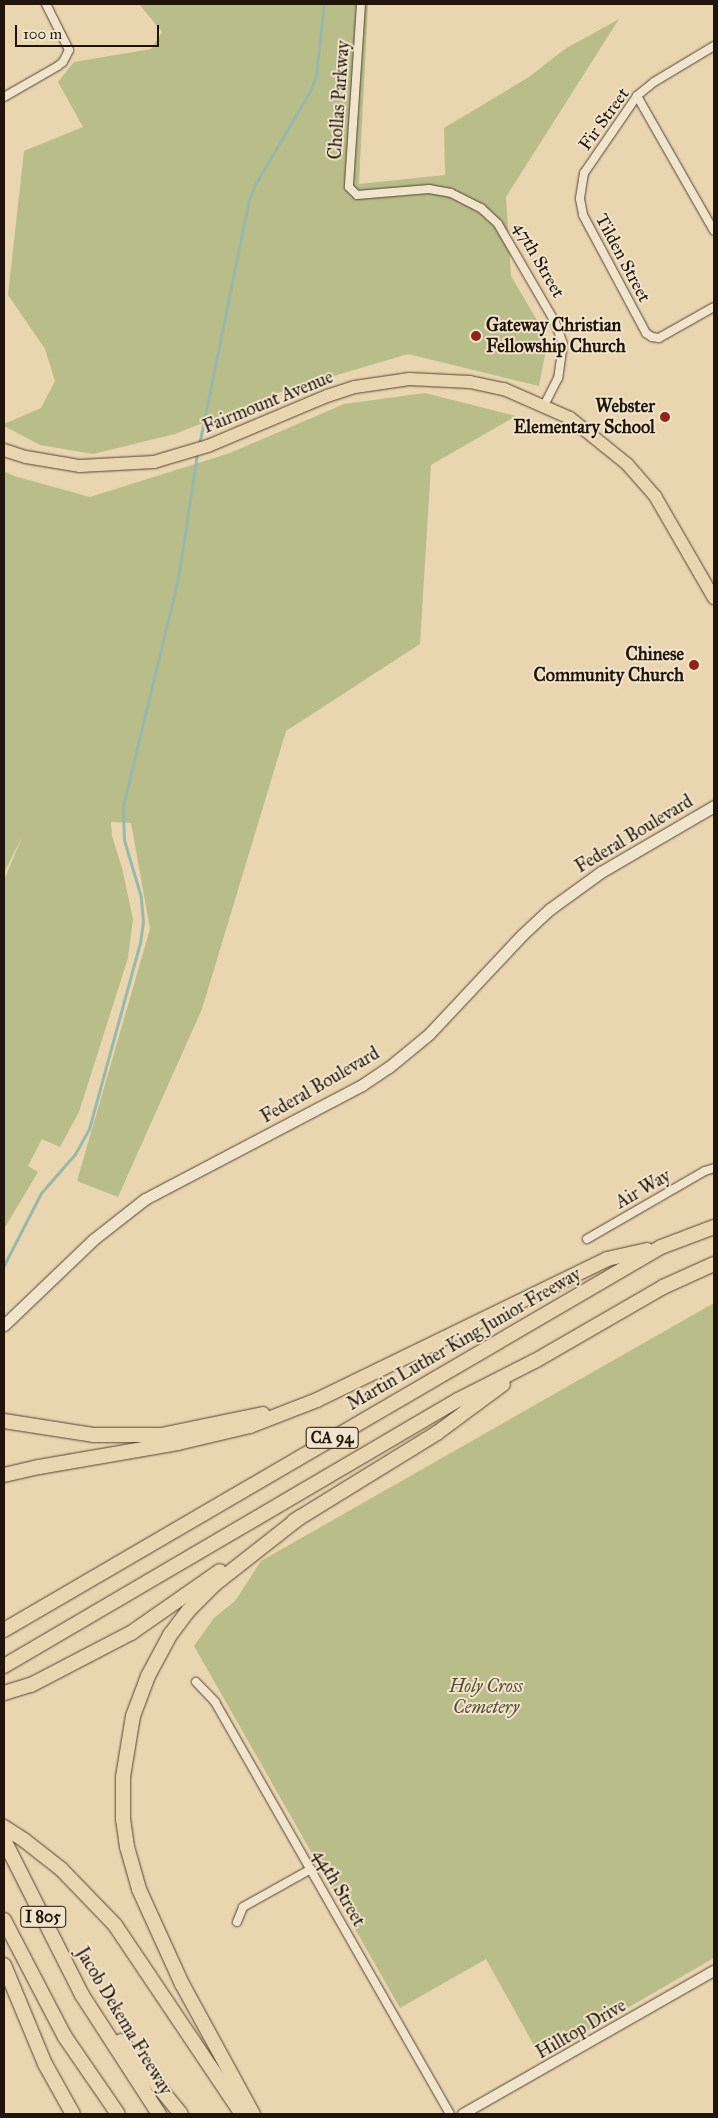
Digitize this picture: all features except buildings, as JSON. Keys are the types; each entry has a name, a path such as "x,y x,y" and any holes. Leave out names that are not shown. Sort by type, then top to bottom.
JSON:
{"highway":[{"name":"Martin Luther King Junior Freeway","path":"4,1630 661,1247 714,1227"},
{"path":"4,1476 230,1432 267,1420 317,1400 607,1259 661,1247"},
{"name":"CA 94","path":"4,1666 458,1400 535,1361 663,1287 714,1264"},
{"path":"4,1693 31,1685 131,1633 300,1517 437,1433 535,1361"},
{"path":"4,1421 93,1436 161,1435 317,1400"},
{"path":"253,2114 182,1984 139,1889 127,1847 123,1820 123,1777 133,1716 148,1676 170,1635 188,1611 215,1584 300,1517"},
{"path":"4,1827 61,1869 122,1933 242,2114"},
{"name":"Jacob Dekema Freeway","path":"4,1840 82,1995 159,2114"},
{"name":"I 805","path":"4,1920 66,2037 118,2114"},
{"path":"4,1964 45,2064 73,2114"},
{"path":"82,1995 181,2114"}],"main road":[{"name":"Fairmount Avenue","path":"4,450 26,457 80,466 154,462 182,455 355,387 409,379 470,382 504,389 544,405"},
{"path":"544,405 570,418 603,443 633,470 655,496 714,598"},
{"name":"Federal Boulevard","path":"4,1326 94,1240 145,1199 367,1082 389,1067 430,1034 523,934 550,909 601,872 714,806"}],"street":[{"path":"4,96 58,66 63,62 69,50 46,4"},
{"name":"Chollas Parkway","path":"357,195 349,187 348,177 361,4"},
{"name":"Fir Street","path":"580,188 584,173 637,96 654,82 714,46"},
{"path":"637,96 714,231"},
{"name":"Tilden Street","path":"580,188 583,215 646,333 652,338 659,338 714,307"},
{"name":"47th Street","path":"357,195 429,189 451,193 481,208 498,224 555,322 563,344 558,378 544,405"},
{"name":"Air Way","path":"587,1239 705,1171 714,1168"},
{"name":"44th Street","path":"196,1682 215,1702 450,2114"},
{"path":"237,1922 243,1908 311,1869"},
{"name":"Hilltop Drive","path":"462,2114 714,1971"}],"green space":[{"path":"139,4 368,4 359,184 445,175 444,128 529,77 565,49 619,19 506,197 511,276 548,339 539,386 408,354 283,391 175,434 93,454 40,445 4,426 4,424 41,408 55,381 45,349 8,295 24,151 83,127 58,82 74,62 151,49 162,32"},
{"path":"425,393 516,416 431,465 420,644 286,731 202,1009 118,1197 77,1181 150,929 131,823 111,822 112,836 122,868 133,919 128,958 79,1112 60,1147 42,1139 28,1166 38,1172 4,1229 4,880 22,837 4,873 4,471 14,476 90,497 230,453 344,404"},
{"name":"Holy Cross Cemetery","path":"714,1303 714,1958 541,2058 486,1959 400,2008 194,1646 214,1618 235,1601 261,1561"}],"waterway":[{"path":"199,445 249,199 256,183 310,91 316,76 324,4"},
{"path":"4,1265 41,1193 75,1154 89,1129 140,943 143,922 141,897 124,840 123,806 178,579 197,454"}],"place":[{"name":"Gateway Christian Fellowship Church","path":"476,336"},
{"name":"Webster Elementary School","path":"665,417"},
{"name":"Chinese Community Church","path":"694,665"}]}
